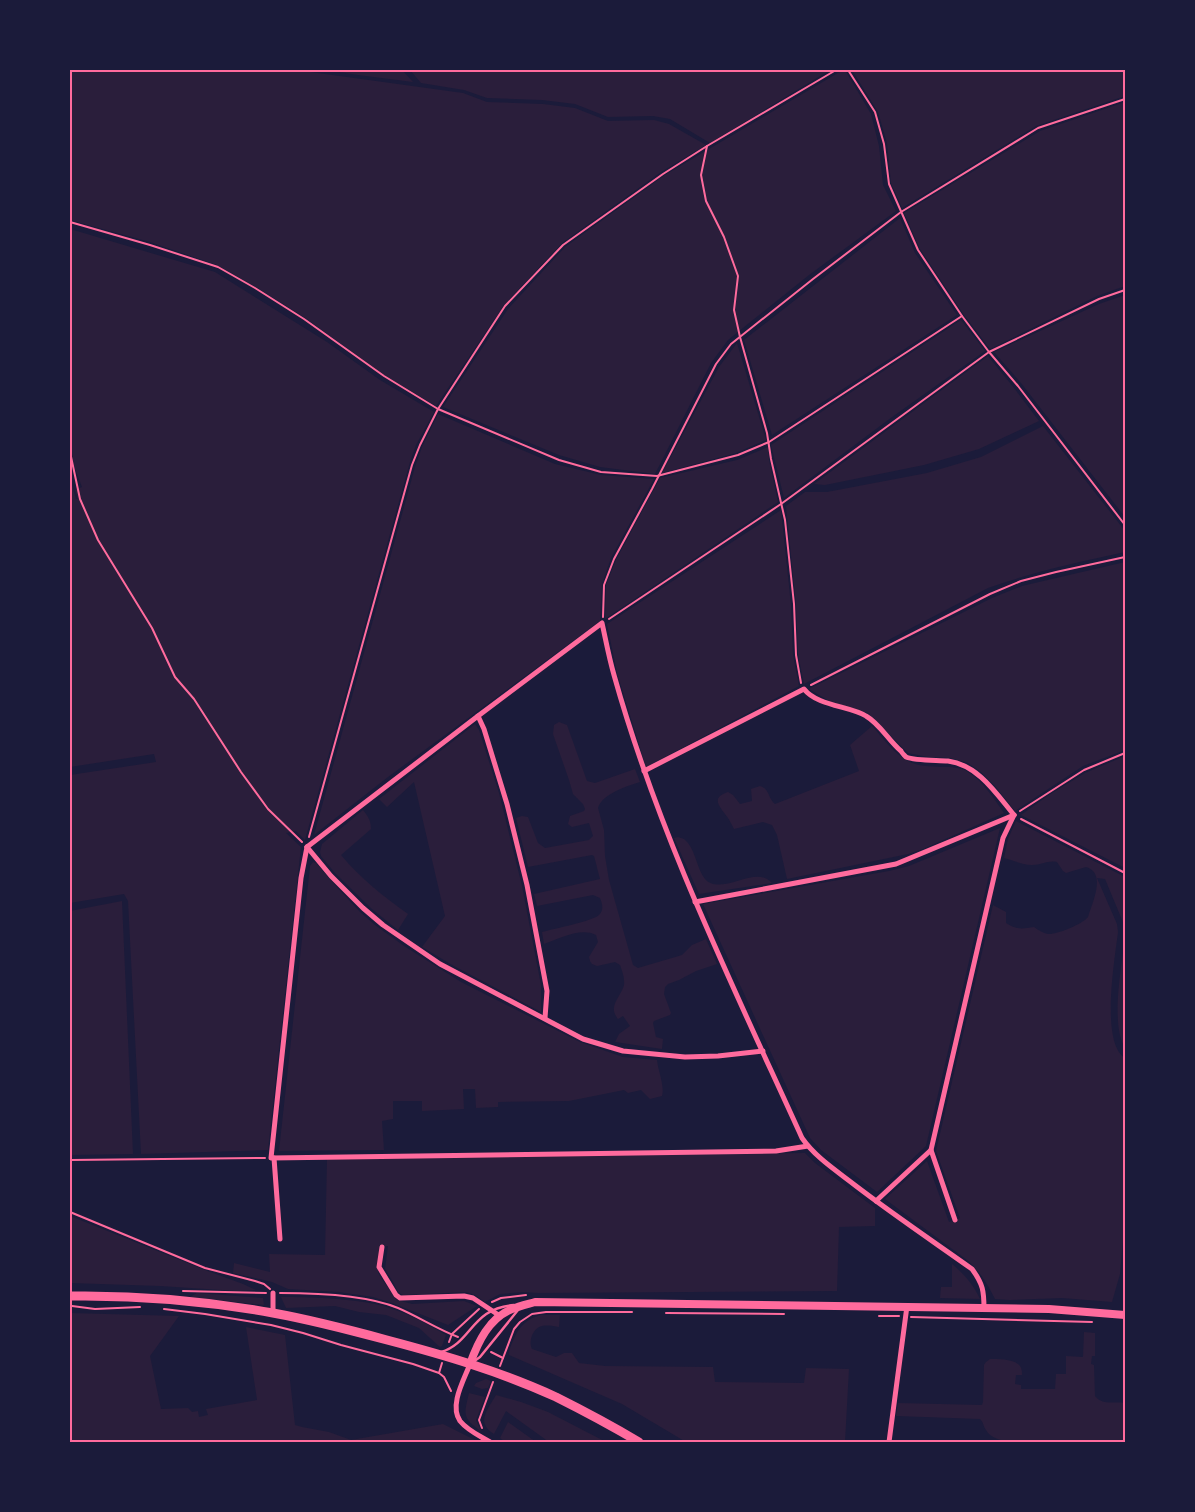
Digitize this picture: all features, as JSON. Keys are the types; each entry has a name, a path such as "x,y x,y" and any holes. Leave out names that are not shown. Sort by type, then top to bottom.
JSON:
{"main road":[{"path":"70,1296 212,1304 323,1323 436,1354 506,1376 555,1397 639,1442"},
{"path":"470,1364 480,1339 489,1326 511,1309 535,1302 1049,1309 1125,1315"}],"street":[{"path":"280,1239 273,1158 301,878 307,847 602,623 614,674 644,771 695,902 802,1138 819,1158 972,1269 983,1287 984,1309"},
{"path":"644,771 804,689 807,693 831,705 866,715 906,757 949,761 966,766 979,774 1014,815"},
{"path":"478,716 484,728 507,804 527,885 547,991 545,1018"},
{"path":"695,902 896,864 1014,815"},
{"path":"955,1220 931,1150 1003,838 1014,815"},
{"path":"307,847 331,876 383,925 440,964 583,1039 623,1051 685,1057 718,1056 762,1051"},
{"path":"273,1158 776,1151 808,1146"},
{"path":"876,1201 931,1150"},
{"path":"382,1247 379,1267 396,1295 400,1298 464,1296 473,1298 500,1316"},
{"path":"273,1293 273,1313"},
{"path":"889,1442 907,1306"},
{"path":"470,1364 459,1392 456,1405 457,1414 461,1422 490,1442"}],"lane":[{"path":"436,1354 454,1345 482,1316 491,1310 497,1307 523,1305"},
{"path":"470,1364 480,1357 523,1305"}],"path":[{"path":"70,452 80,499 98,540 152,628 175,676 194,699 241,772 268,809 307,847 412,466 438,409 506,306 562,246 663,174 836,70"},
{"path":"848,70 875,112 884,144 889,184 918,250 962,316 989,352 1018,386 1125,525"},
{"path":"602,623 604,584 614,558 716,364 731,344 812,279 902,212 1038,128 1125,99"},
{"path":"707,146 701,175 706,201 724,236 738,276 734,310 769,442 785,520 794,604 796,655 799,676 804,689 990,594 1038,577 1125,558"},
{"path":"70,222 113,233 218,267 256,288 304,319 384,376 438,409 559,460 601,472 658,476 738,455 769,442 962,316"},
{"path":"602,623 782,504 989,352 1099,299 1125,290"},
{"path":"1125,753 1084,770 1014,815 1125,873"},
{"path":"70,1160 273,1158"},
{"path":"70,1212 205,1268 264,1284 273,1293 302,1293 373,1301 397,1308 452,1334"},
{"path":"70,1305 95,1309 144,1307"},
{"path":"161,1308 271,1325 414,1364 439,1373 444,1377 451,1389 456,1405"},
{"path":"503,1358 514,1329 520,1322 532,1314 546,1312 634,1312"},
{"path":"663,1313 784,1314"},
{"path":"878,1316 1095,1322"},
{"path":"483,1430 478,1420 490,1391"}],"shaded area":[{"path":"70,70 296,70 463,93 487,102 543,104 575,108 608,121 654,120 669,124 706,145 661,172 562,243 504,305 436,406 384,375 304,317 217,265 150,242 70,220"},
{"path":"327,70 402,70 413,82 358,75"},
{"path":"410,70 830,70 710,143 670,119 653,116 608,117 575,104 542,100 487,98 464,90 421,83"},
{"path":"845,70 871,114 879,146 883,185 896,211 809,275 728,340 711,363 655,474 600,467 559,455 443,407 508,309 565,247 665,175"},
{"path":"852,70 1125,70 1125,96 1036,126 902,208 891,183 887,143 878,112"},
{"path":"1125,102 1125,286 1097,296 990,349 964,315 920,249 904,213 1040,131"},
{"path":"900,218 915,253 957,315 772,435 744,340"},
{"path":"70,229 215,272 327,342 380,380 434,412 416,445 410,462 305,840 296,831 286,833 301,847 268,1150 141,1154 128,901 124,894 70,903 70,775 156,762 154,754 70,767 70,478 76,499 78,499 75,490 82,487 74,466 70,443"},
{"path":"1125,295 1125,517 1021,383 994,352 1099,304"},
{"path":"961,320 985,351 892,417 784,498 771,445"},
{"path":"737,343 766,440 736,453 662,473 719,367"},
{"path":"988,356 1039,421 979,449 924,465 825,485 814,484"},
{"path":"438,414 555,464 601,475 654,479 611,558 602,584 600,621 388,777 314,835 415,467 422,447"},
{"path":"1043,426 1125,531 1125,552 1039,572 988,588 804,684 798,654 796,604 786,506 805,492 827,492 927,473 981,457"},
{"path":"768,447 778,502 605,619 606,585 616,560 660,478 737,460"},
{"path":"781,510 791,605 793,655 799,686 646,767 617,673 607,624"},
{"path":"1125,562 1125,750 1083,766 1015,811 995,786 981,772 968,763 950,758 928,757 908,753 868,713 831,702 809,689 992,598 1022,586"},
{"path":"559,722 567,725 587,781 595,783 635,769 640,782 622,788 610,795 600,803 598,808 604,830 605,856 609,880 633,965 638,968 682,955 692,945 706,939 717,964 696,971 665,987 664,994 671,1013 653,1023 656,1037 663,1039 662,1049 615,1042 619,1034 630,1026 623,1016 618,1019 614,1010 624,985 624,977 620,965 615,962 597,966 590,961 589,957 598,942 596,935 583,932 576,933 544,944 542,932 596,917 600,914 602,908 600,898 593,895 537,906 534,894 600,879 594,856 592,855 528,867 516,818 528,817 538,843 545,848 589,840 593,836 589,823 572,827 568,824 570,816 585,809 583,804 573,794 553,734 554,725"},
{"path":"475,724 479,730 499,793 522,886 541,985 541,1012 422,947 445,916 414,782 387,807 379,799"},
{"path":"872,726 893,750 908,761 925,766 952,767 965,770 983,785 1004,813 908,854 787,879 777,835 772,825 763,822 734,829 718,804 719,797 728,792 740,804 752,801 751,789 760,786 766,789 775,804 859,771 850,745"},
{"path":"1125,756 1125,868 1021,815 1085,773"},
{"path":"363,810 369,819 371,829 341,855 373,887 408,914 398,930 372,909 335,873 321,856 322,844"},
{"path":"1016,821 1125,877 1125,927 1105,879 1097,878 1117,924 1118,932 1112,979 1111,1018 1117,1049 1125,1058 1125,1218 1120,1274 1112,1302 1062,1298 995,1299 983,1278 967,1260 885,1199 927,1161 949,1222 960,1218 936,1151 993,905 1006,912 1006,923 1013,927 1034,927 1048,934 1069,929 1085,920 1088,917 1095,897 1096,875 1086,867 1066,873 1057,862 1028,865 1004,858 1008,839"},
{"path":"1000,828 926,1146 877,1192 821,1150 810,1138 703,904 909,866"},
{"path":"678,837 688,843 702,875 711,883 718,885 726,884 750,877 758,877 766,878 772,883 699,894 674,838"},
{"path":"313,862 316,863 360,912 375,925 461,982 580,1042 623,1057 657,1060 662,1083 662,1096 650,1099 641,1090 628,1093 624,1090 569,1101 498,1102 498,1107 476,1108 475,1089 463,1089 464,1109 422,1111 422,1101 393,1101 393,1119 382,1121 384,1150 279,1151 310,866"},
{"path":"122,901 133,1154 70,1155 70,911"},
{"path":"1125,937 1125,1048 1118,1024 1118,994"},
{"path":"805,1153 815,1163 875,1208 875,1226 839,1227 837,1291 523,1292 500,1294 485,1302 475,1295 466,1292 403,1295 398,1292 385,1269 388,1246 380,1246 378,1272 397,1300 412,1304 464,1301 477,1306 448,1325 373,1297 339,1292 288,1289 272,1282 233,1273 234,1263 270,1272 269,1254 325,1255 327,1159"},
{"path":"70,1216 256,1290 237,1291 70,1283"},
{"path":"952,1264 968,1280 980,1299 940,1298 941,1287 952,1287"},
{"path":"197,1293 263,1298 264,1305 190,1297"},
{"path":"281,1297 328,1298 375,1304 412,1316 446,1335 440,1347 419,1328 386,1315 359,1312 335,1306 286,1308"},
{"path":"70,1313 179,1316 150,1356 161,1409 188,1408 192,1412 198,1411 199,1417 208,1415 206,1409 257,1400 246,1327 285,1335 295,1425 329,1432 351,1440 443,1424 479,1442 70,1442"},
{"path":"541,1315 560,1315 559,1327 544,1326 536,1329 531,1339 532,1349 556,1357 564,1353 572,1353 579,1363 605,1366 713,1367 715,1382 804,1383 806,1368 849,1369 845,1442 686,1442 622,1404 509,1355 511,1345 520,1329 526,1322"},
{"path":"1084,1332 1095,1333 1095,1356 1092,1356 1091,1364 1094,1365 1095,1396 1105,1402 1125,1403 1125,1442 1008,1442 990,1435 980,1419 896,1416 898,1403 982,1405 984,1365 990,1359 1002,1359 1018,1364 1022,1369 1022,1375 1016,1375 1015,1384 1021,1385 1021,1389 1055,1389 1056,1374 1066,1374 1066,1356 1083,1357"},
{"path":"486,1379 491,1381 488,1388 482,1389 474,1386 476,1383"},
{"path":"469,1393 485,1397 476,1420 481,1431 470,1423 466,1415"},
{"path":"496,1395 548,1412 606,1442 549,1442 506,1411 494,1434 488,1430 484,1421"},
{"path":"508,1422 536,1442 505,1442 500,1438"}]}
